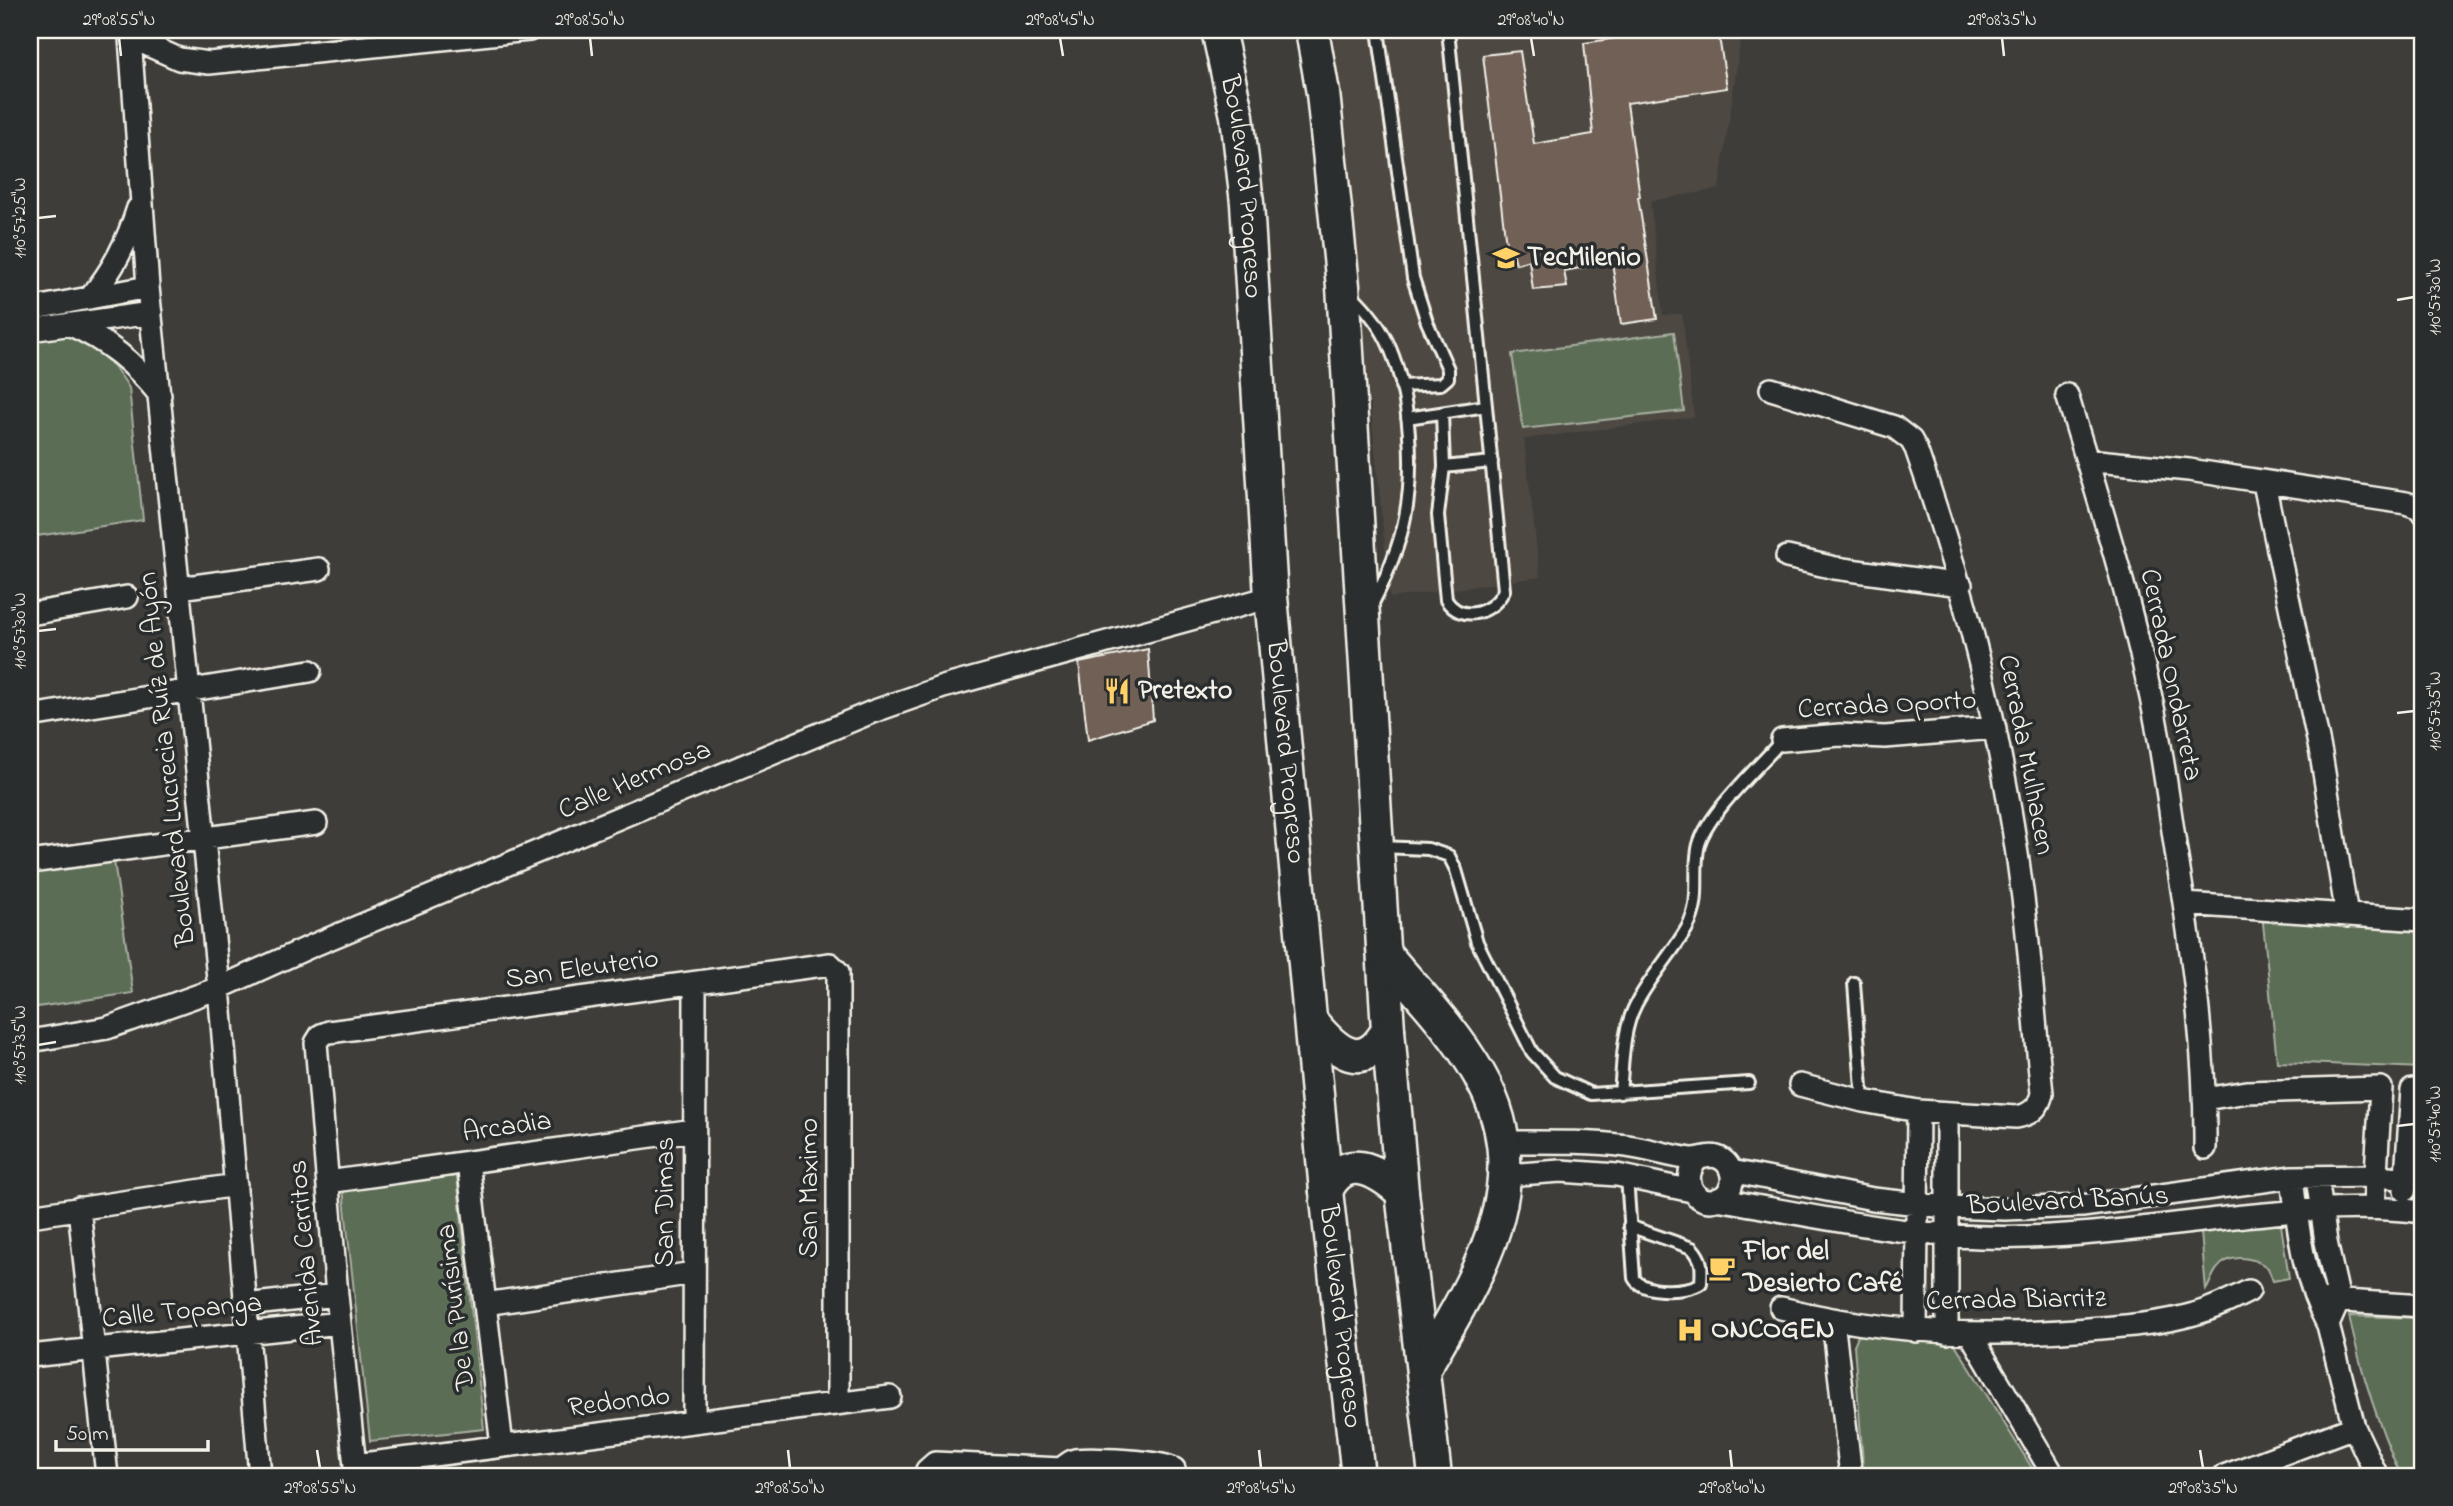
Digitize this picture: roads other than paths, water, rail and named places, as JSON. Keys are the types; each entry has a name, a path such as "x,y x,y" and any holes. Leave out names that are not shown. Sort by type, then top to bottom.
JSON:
{"main road":[{"name":"Boulevard Progreso","path":"1218,30 1237,116 1247,203 1271,597 1326,1191 1358,1476"},
{"path":"1312,30 1323,93 1343,286 1388,1030 1402,1192 1435,1476"},
{"path":"1384,953 1455,1039 1479,1074 1492,1100 1504,1142 1505,1175 1499,1218 1485,1256 1423,1370"},
{"path":"1311,1021 1335,1047 1350,1054 1364,1055 1379,1046 1388,1030"},
{"path":"1326,1191 1332,1178 1343,1170 1360,1167 1374,1170 1402,1192"}],"street":[{"path":"129,34 179,59 209,63 529,30"},
{"name":"Boulevard Lucrecia Ruíz de Ayón","path":"129,34 148,287 219,988 260,1476"},
{"path":"30,330 59,318 90,298 109,275 122,253 141,199"},
{"path":"90,298 148,287"},
{"path":"30,309 59,318 98,338 131,362 160,396"},
{"path":"59,318 151,313"},
{"name":"Cerrada Mulhacen","path":"1771,389 1894,428 1912,440 1961,584 1995,728 2023,897 2042,1093 2035,1109 2016,1117 1947,1114"},
{"name":"Cerrada Ondarreta","path":"2067,396 2124,587 2154,713 2185,904 2198,1010 2205,1099 2205,1148"},
{"path":"2087,460 2189,470 2406,503 2420,508 2423,513"},
{"path":"2264,483 2321,754 2347,916"},
{"path":"1787,557 1835,568 1961,584"},
{"path":"179,588 319,569"},
{"path":"30,614 127,597"},
{"name":"Calle Hermosa","path":"30,1041 107,1028 219,988 326,940 872,712 943,687 1271,597"},
{"path":"30,716 310,671"},
{"name":"Cerrada Oporto","path":"1782,740 1840,735 1885,737 1995,728"},
{"path":"30,862 316,823"},
{"path":"2185,904 2423,920"},
{"name":"San Eleuterio","path":"329,1032 830,964 838,972"},
{"name":"San Maximo","path":"838,972 838,1404"},
{"name":"San Dimas","path":"694,1422 695,983"},
{"name":"Avenida Cerritos","path":"329,1032 321,1035 316,1043 337,1295 356,1471"},
{"path":"1800,1085 1863,1101 1947,1114 1947,1333"},
{"path":"2205,1099 2248,1092 2381,1088 2374,1207"},
{"path":"2414,1211 2412,1090 2423,1091"},
{"path":"1916,1331 1918,1111"},
{"name":"Arcadia","path":"328,1182 694,1130"},
{"path":"1504,1142 1588,1143 1628,1146 1697,1160 1717,1157 1728,1165 1732,1178 1728,1191 1717,1199 1703,1199 1692,1191 1627,1177 1561,1171 1505,1175"},
{"path":"1692,1191 1689,1171 1697,1160"},
{"name":"De la Purísima","path":"468,1162 502,1446"},
{"name":"Boulevard Banús","path":"1731,1171 1873,1199 1917,1205 2005,1209 2082,1206 2292,1177 2377,1176 2415,1179"},
{"path":"2292,1177 2300,1245 2315,1301 2328,1325 2354,1427 2377,1476"},
{"path":"2317,1177 2339,1300 2328,1325"},
{"path":"30,1216 236,1185"},
{"name":"Boulevard Banús","path":"1717,1199 1847,1224 1947,1236 2054,1236 2321,1208 2374,1207 2414,1211"},
{"path":"79,1208 107,1476"},
{"path":"485,1304 694,1273"},
{"name":"Cerrada Biarritz","path":"1781,1308 1833,1320 1971,1335 2058,1332 2160,1322 2195,1314 2249,1292"},
{"name":"Calle Topanga","path":"245,1305 337,1295"},
{"path":"2315,1301 2339,1300 2423,1306"},
{"path":"1833,1320 1852,1476"},
{"name":"Calle Topanga","path":"30,1356 248,1335 340,1323"},
{"path":"1971,1335 2054,1476"},
{"name":"Redondo","path":"356,1471 502,1446 890,1397"},
{"path":"2224,1476 2354,1427"},
{"path":"927,1476 927,1470 935,1463 1065,1473 1073,1460 1154,1463 1167,1465 1175,1474"}],"lane":[{"path":"1378,30 1413,278 1427,321 1448,369 1448,378 1441,383 1401,386"},
{"path":"1442,413 1444,467 1437,515 1446,600 1451,607 1464,614 1483,612 1499,602 1504,590 1448,30"},
{"path":"1343,286 1365,308 1391,350 1407,418 1409,481 1405,517 1385,580 1365,619"},
{"path":"1407,418 1486,406"},
{"path":"1444,467 1492,462"},
{"path":"1620,1093 1625,1042 1635,1006 1687,927 1697,900 1698,850 1703,831 1782,740"},
{"path":"1378,847 1428,849 1449,856 1456,870 1477,942 1532,1052 1555,1077 1591,1094 1749,1083"},
{"path":"1854,983 1863,1101"},
{"path":"1627,1177 1629,1226 1634,1278 1637,1284 1644,1288 1683,1290 1695,1288 1701,1283 1702,1266 1699,1256 1692,1248 1629,1226"}],"place":[{"name":"TecMilenio","path":"1506,258"},
{"name":"Pretexto","path":"1117,691"},
{"name":"Flor del Desierto Café","path":"1722,1268"},
{"name":"ONCOGEN","path":"1690,1330"}]}
